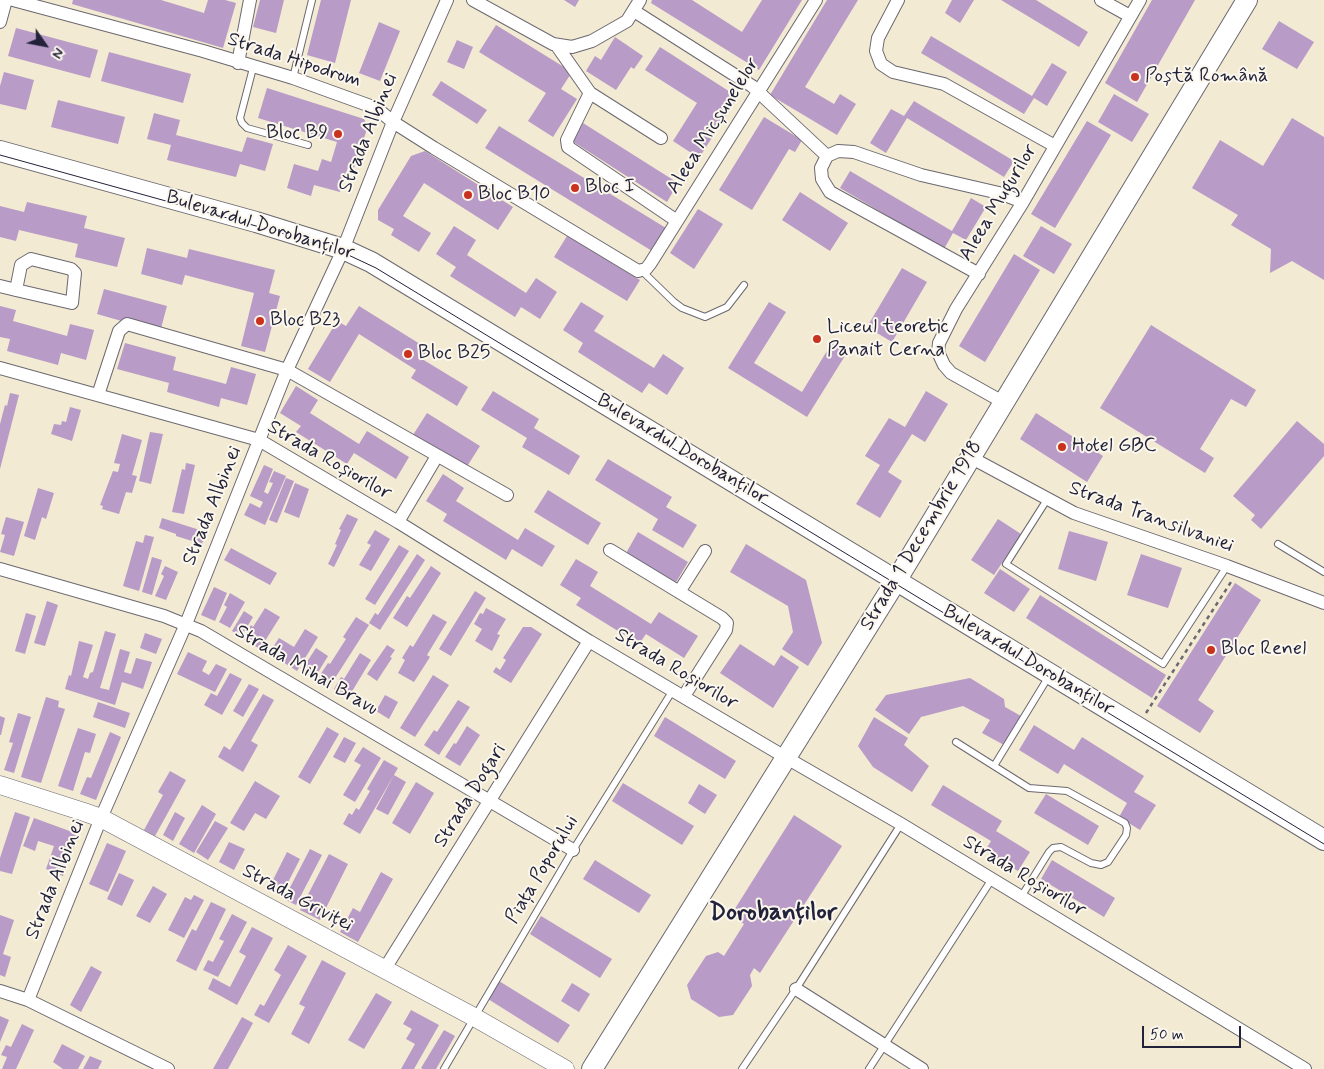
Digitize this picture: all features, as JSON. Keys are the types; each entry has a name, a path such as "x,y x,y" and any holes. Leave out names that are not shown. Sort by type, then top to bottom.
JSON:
{"main road":[{"name":"Strada 1 Decembrie 1918","path":"592,1069 896,581 1247,0"},
{"name":"Bulevardul Dorobanților","path":"0,151 256,222 343,249 371,262 1324,840"},
{"name":"Strada Griviței","path":"0,785 101,818 474,1017 565,1069"}],"street":[{"path":"0,22 6,0"},
{"name":"Strada Hipodrom","path":"13,0 54,5 253,68 292,78 376,108 393,122 633,269 642,271"},
{"path":"238,63 250,0"},
{"name":"Strada Albinei","path":"28,1000 101,818 186,624 287,370 343,249 393,122 447,0"},
{"path":"473,0 557,46 572,47 592,41 627,21 640,0"},
{"name":"Aleea Micșunelelor","path":"642,271 650,264 816,0"},
{"path":"898,0 878,38 876,51 881,64 893,72 944,84 1055,146"},
{"path":"1101,0 1130,16"},
{"name":"Aleea Mugurilor","path":"1003,402 951,373 944,365 938,352 939,342 1140,0"},
{"path":"634,12 758,91 827,156"},
{"path":"557,46 590,93 661,138"},
{"path":"590,93 567,140 568,147 677,221"},
{"path":"979,274 830,192 822,179 821,168 827,156 838,151 854,152 921,175 999,193 1023,202"},
{"path":"0,286 16,290 72,303 75,274 71,269 32,259 21,266 16,290"},
{"path":"98,395 119,331 127,324 287,370 507,495"},
{"name":"Strada Roșiorilor","path":"0,368 260,440 398,522 589,641 901,824 1305,1069"},
{"path":"398,522 437,456"},
{"name":"Strada Transilvaniei","path":"970,457 1074,512 1233,568 1324,603"},
{"path":"610,550 727,623 726,630 679,693"},
{"path":"679,592 705,551"},
{"name":"Strada Mihai Bravu","path":"0,569 164,616 201,631 573,850"},
{"name":"Strada Dogari","path":"384,970 589,641"},
{"path":"796,989 922,1069"},
{"path":"0,991 28,1000 168,1069"}],"lane":[{"path":"292,78 312,0"},
{"path":"253,68 240,118 242,123 247,128 308,145"},
{"path":"642,271 682,308 705,317 727,307 744,285"},
{"path":"1048,498 1006,564 1163,664 1233,568"},
{"path":"1278,544 1324,572"},
{"path":"994,766 1050,674"},
{"name":"Piața Poporului","path":"444,1069 573,850 679,693"},
{"path":"956,742 1029,788 1067,791 1124,823 1127,828 1126,835 1108,862 1101,864 1091,863 1061,847 1053,848 1021,896"},
{"path":"742,1069 796,989 901,824"},
{"path":"869,1069 992,879"}],"path":[{"path":"1137,727 1233,568"}],"building":[{"path":"73,0 161,0 204,13 208,0 225,0 236,3 223,48 72,4"},
{"path":"260,0 284,0 276,33 253,27"},
{"path":"321,0 351,0 335,63 307,55"},
{"path":"564,0 579,0 575,7"},
{"path":"652,0 692,0 742,32 762,0 802,0 759,70 651,3"},
{"path":"827,0 858,0 805,87 834,104 840,94 856,104 837,135 770,95"},
{"path":"952,0 974,0 960,23 945,13"},
{"path":"1001,0 1036,0 1088,32 1079,47"},
{"path":"1152,0 1195,0 1137,102 1105,83"},
{"path":"1279,21 1314,42 1297,69 1262,49"},
{"path":"379,22 400,31 380,81 359,73"},
{"path":"496,25 572,72 561,89 577,99 553,137 528,121 546,93 479,52"},
{"path":"16,28 98,50 90,78 8,56"},
{"path":"931,36 1032,96 1052,63 1067,72 1047,106 1034,98 1024,114 921,53"},
{"path":"615,37 643,56 634,69 631,67 616,90 586,71 595,56 601,60"},
{"path":"457,40 473,47 464,69 447,62"},
{"path":"660,47 738,97 699,158 673,141 697,103 645,70"},
{"path":"109,52 191,74 183,103 101,81"},
{"path":"4,72 34,80 26,110 0,104 0,86"},
{"path":"441,81 487,110 477,124 432,95"},
{"name":"Bloc B9","path":"267,88 364,119 368,126 354,168 348,167 340,192 314,185 311,196 287,188 294,164 318,171 322,159 331,162 337,142 258,118"},
{"path":"1114,94 1149,114 1132,142 1098,122"},
{"path":"58,100 125,117 118,144 51,127"},
{"path":"914,101 1014,161 1004,177 907,118 886,153 870,143 891,109 904,116"},
{"path":"154,113 180,120 176,135 242,152 247,137 273,144 265,171 240,164 236,177 167,160 171,145 147,139"},
{"path":"764,117 802,140 795,152 789,149 752,210 719,190"},
{"path":"1292,118 1324,137 1324,280 1292,261 1270,273 1271,249 1231,225 1238,215 1192,188 1220,140 1263,166"},
{"path":"1087,121 1111,135 1055,228 1031,214"},
{"path":"583,123 678,183 667,202 572,141"},
{"name":"Bloc I","path":"499,126 666,228 652,251 485,148"},
{"name":"Bloc B10","path":"425,151 513,207 498,230 424,183 403,216 431,233 419,252 391,235 394,229 378,220 378,210 411,156"},
{"path":"850,171 952,231 971,198 986,207 966,240 953,233 944,249 840,188"},
{"path":"800,192 848,223 830,251 782,220"},
{"path":"27,202 87,216 84,228 125,238 117,267 75,257 78,244 19,230 16,241 0,237 0,206 24,212"},
{"path":"698,209 723,224 694,269 670,253"},
{"path":"454,226 476,240 467,255 526,293 536,278 557,292 540,319 521,307 515,317 450,276 456,267 436,254"},
{"path":"1041,226 1072,244 1054,274 1023,256"},
{"path":"567,236 640,280 627,301 554,257"},
{"name":"Bloc B23","path":"147,248 187,258 189,249 275,270 269,293 280,296 265,352 241,346 254,293 185,275 182,285 141,274"},
{"path":"1014,254 1040,270 985,362 959,346"},
{"path":"902,268 927,282 892,342 867,327"},
{"path":"104,289 167,306 160,332 97,314"},
{"path":"581,302 604,316 594,331 654,368 663,354 684,368 667,395 649,383 642,393 578,352 583,343 563,330"},
{"path":"769,302 786,312 754,363 802,392 833,341 848,351 807,417 728,368"},
{"path":"0,306 16,310 13,321 67,336 70,324 94,330 86,360 61,353 58,365 7,351 10,339 0,337"},
{"name":"Bloc B25","path":"359,306 428,349 422,359 468,387 457,406 411,378 416,370 359,334 330,382 308,369 337,321 346,326"},
{"path":"1151,325 1256,390 1246,407 1231,399 1200,449 1214,458 1205,473 1100,408"},
{"path":"125,343 176,357 173,370 226,384 231,367 256,374 247,405 221,398 219,407 167,392 169,383 117,369"},
{"path":"296,386 318,400 310,413 359,444 367,431 409,457 396,479 354,453 347,464 296,432 301,426 280,413"},
{"path":"493,391 539,419 534,428 580,456 569,475 522,447 527,438 481,410"},
{"path":"926,391 948,404 925,442 912,434 888,472 902,481 880,518 856,504 880,465 865,456 889,418 905,427"},
{"path":"10,393 19,395 0,469 0,424"},
{"path":"70,407 81,410 72,441 51,434 54,424 61,425 62,421 66,422"},
{"path":"427,413 480,446 466,468 413,435"},
{"name":"Hotel GBC","path":"1036,413 1103,456 1087,482 1020,439"},
{"path":"1297,421 1324,444 1324,456 1261,529 1251,520 1255,515 1233,496"},
{"path":"150,432 163,434 151,484 139,481"},
{"path":"122,434 142,440 132,475 137,476 132,493 126,492 119,514 102,509 103,506 100,505 113,471 118,472 120,464 114,463"},
{"path":"608,459 672,497 666,507 697,525 683,548 652,530 658,519 595,480"},
{"path":"186,463 195,465 184,514 172,512 182,469 185,470"},
{"path":"264,465 273,469 264,492 268,494 273,483 269,482 274,471 286,476 265,525 244,515 250,503 260,508 263,502 250,496"},
{"path":"443,474 464,488 456,501 518,540 525,528 555,546 542,567 512,549 506,560 443,521 447,514 426,501"},
{"path":"286,478 294,481 277,523 269,520"},
{"path":"295,483 309,489 299,518 284,512"},
{"path":"38,488 54,493 46,519 42,517 35,540 24,536"},
{"path":"548,490 601,523 588,545 534,512"},
{"path":"347,514 358,519 334,567 328,564 337,545 335,544 341,530 339,529"},
{"path":"6,517 24,522 14,556 0,552 5,535 1,534"},
{"path":"162,518 206,532 202,544 176,536 176,534 159,528"},
{"path":"998,519 1021,534 994,575 971,560"},
{"path":"375,530 390,539 371,571 359,565 371,545 367,543"},
{"path":"1069,531 1108,542 1096,581 1058,569"},
{"path":"638,532 688,562 675,584 625,555"},
{"path":"145,535 154,537 139,591 123,586 136,541 143,543"},
{"path":"746,544 806,580 822,643 808,666 782,649 793,632 788,606 730,572"},
{"path":"399,545 409,551 375,605 365,599"},
{"path":"231,548 277,573 270,585 224,560"},
{"path":"417,554 425,560 380,630 369,623 375,613 378,615"},
{"path":"1141,554 1182,568 1168,608 1127,595"},
{"path":"152,557 162,560 152,595 142,592"},
{"path":"576,559 598,572 590,586 651,624 659,612 698,636 684,658 646,634 639,644 576,605 581,598 560,585"},
{"path":"165,566 178,572 166,600 155,596 164,576 161,574"},
{"path":"431,566 441,573 407,627 393,618 407,596 410,598"},
{"path":"1000,569 1030,589 1014,612 984,593"},
{"name":"Bloc Renel","path":"1235,583 1261,600 1198,700 1214,711 1200,733 1157,706"},
{"path":"214,587 227,593 215,621 201,615"},
{"path":"475,591 486,598 451,656 439,649"},
{"path":"230,593 245,602 230,628 219,622 227,607 224,605"},
{"path":"1040,595 1166,675 1152,698 1026,618"},
{"path":"47,601 58,605 45,646 34,643"},
{"path":"265,608 280,617 260,649 243,639 251,625 253,627"},
{"path":"486,608 506,619 497,634 500,635 492,651 475,641 482,629 474,624 480,613 483,614"},
{"path":"244,611 253,617 241,637 232,631"},
{"path":"26,613 36,616 25,654 15,651"},
{"path":"433,614 447,622 427,655 430,657 414,682 398,673 405,660 402,658 410,645 413,647"},
{"path":"356,617 369,625 328,689 316,681 328,663 330,664 346,639 343,637"},
{"path":"523,627 531,627 542,634 511,683 493,672 496,667 500,670 506,660 503,658"},
{"path":"305,629 318,637 297,671 269,653 279,638 294,647"},
{"path":"105,631 116,634 100,688 109,690 120,649 130,652 124,672 131,674 136,658 152,662 143,689 122,682 115,705 65,689 69,675 71,676 79,641 93,645 83,677 88,679 90,673 93,672"},
{"path":"145,633 162,639 156,654 140,648"},
{"path":"740,644 774,666 781,655 799,667 773,708 720,673"},
{"path":"387,645 395,650 377,681 367,674"},
{"path":"316,648 328,656 314,679 301,671"},
{"path":"188,652 207,661 202,671 209,675 216,664 227,669 215,692 177,674"},
{"path":"360,653 371,660 348,698 334,689 341,677 344,679"},
{"path":"230,673 242,679 222,715 204,705 211,693 217,696"},
{"path":"433,675 449,685 415,737 400,728"},
{"path":"970,678 1004,699 1005,707 1021,716 1004,745 982,733 990,720 963,706 921,717 909,734 875,710 886,695"},
{"path":"249,684 259,689 243,717 233,711"},
{"path":"263,694 274,700 251,741 258,745 243,772 218,757 224,746 230,750"},
{"path":"385,695 398,702 389,719 376,711"},
{"path":"46,697 59,701 58,707 65,709 41,783 21,777"},
{"path":"458,700 470,707 439,755 424,745 434,730 437,732"},
{"path":"98,702 130,713 125,728 93,717"},
{"path":"18,713 31,717 14,773 4,770 13,743 9,742"},
{"path":"0,716 5,718 1,735 0,735"},
{"path":"665,717 736,761 725,779 654,736"},
{"path":"874,717 908,738 904,745 929,766 912,792 873,767 858,746"},
{"path":"1034,725 1074,750 1082,737 1144,776 1134,792 1156,805 1140,830 1119,817 1127,803 1064,764 1058,774 1019,750"},
{"path":"467,726 480,735 460,766 445,757"},
{"path":"327,727 339,734 310,784 298,777"},
{"path":"78,728 96,734 90,753 85,752 73,791 58,786"},
{"path":"110,732 121,737 96,800 80,794 87,777 91,778"},
{"path":"344,737 356,743 345,763 333,757"},
{"path":"363,747 381,758 355,802 343,795 361,765 354,761"},
{"path":"384,760 398,768 360,834 343,824 349,813 352,815 356,808 359,810 370,791 367,789"},
{"path":"170,771 186,780 155,836 144,830 163,795 158,792"},
{"path":"394,775 406,782 388,815 376,809"},
{"path":"255,781 280,796 266,819 255,813 244,831 230,823"},
{"path":"416,782 434,793 410,834 392,823"},
{"path":"623,783 694,826 682,845 612,801"},
{"path":"699,784 717,795 705,814 688,803"},
{"path":"943,785 1002,821 996,831 1030,852 1018,871 985,851 991,841 931,805"},
{"path":"1046,794 1099,826 1088,845 1034,813"},
{"path":"202,805 216,814 194,853 179,844"},
{"path":"15,812 30,817 12,874 0,871 0,858"},
{"path":"175,812 185,818 173,841 163,835"},
{"path":"794,815 842,846 760,973 754,968 750,975 752,986 733,1015 719,1017 691,999 687,985 706,956 718,952 724,956 744,924 731,915"},
{"path":"34,818 75,833 77,839 63,876 46,869 54,846 38,841 35,851 23,846"},
{"path":"215,821 228,828 208,860 196,852"},
{"path":"229,842 245,849 234,870 219,862"},
{"path":"107,843 126,851 108,892 89,884"},
{"path":"310,849 322,855 296,905 284,899"},
{"path":"287,852 300,859 281,896 268,890"},
{"path":"329,854 348,864 320,920 300,910"},
{"path":"595,860 651,895 639,913 583,879"},
{"path":"1052,860 1115,898 1104,917 1041,879"},
{"path":"381,872 393,879 358,942 340,932 353,908 360,912"},
{"path":"119,873 134,880 122,906 107,899"},
{"path":"153,886 167,894 150,923 136,916"},
{"path":"194,895 204,900 184,938 168,930 185,897 191,900"},
{"path":"211,902 226,909 196,971 176,961 192,929 196,931"},
{"path":"232,914 247,922 218,977 203,970 208,960 213,962 224,941 219,939"},
{"path":"0,915 14,920 3,954 11,957 5,977 0,975"},
{"path":"541,916 612,959 600,978 530,934"},
{"path":"252,927 273,938 237,1005 208,989 213,978 230,987 246,956 239,952"},
{"path":"288,945 307,956 269,1023 254,1015 260,1004 264,1006 281,975 274,970"},
{"path":"322,960 346,973 309,1044 291,1034 305,1007 299,1004"},
{"path":"91,966 102,972 81,1012 70,1005"},
{"path":"499,981 570,1025 558,1043 488,999"},
{"path":"572,983 590,994 579,1012 561,1001"},
{"path":"376,993 392,1002 364,1049 348,1040"},
{"path":"411,1010 439,1025 414,1069 401,1069 415,1044 406,1039 412,1029 403,1024"},
{"path":"0,1016 9,1020 0,1042"},
{"path":"242,1017 253,1023 228,1069 213,1069"},
{"path":"22,1024 34,1030 16,1069 2,1069 7,1057 1,1055 6,1045 11,1047"},
{"path":"444,1030 455,1036 436,1069 421,1068"},
{"path":"62,1044 85,1056 78,1069 63,1069 53,1062"},
{"path":"90,1056 102,1061 98,1069 83,1069"}],"tram line":[{"path":"0,155 285,234 342,252 376,268 1324,844"}],"place":[{"name":"Poștă Română","path":"1135,77"},
{"name":"Bloc B9","path":"338,134"},
{"name":"Bloc I","path":"575,188"},
{"name":"Bloc B10","path":"468,195"},
{"name":"Bloc B23","path":"260,321"},
{"name":"Liceul teoretic Panait Cerna","path":"817,339"},
{"name":"Bloc B25","path":"408,354"},
{"name":"Hotel GBC","path":"1062,447"},
{"name":"Bloc Renel","path":"1211,650"}],"district":[{"name":"Dorobanților","path":"773,914"}]}
